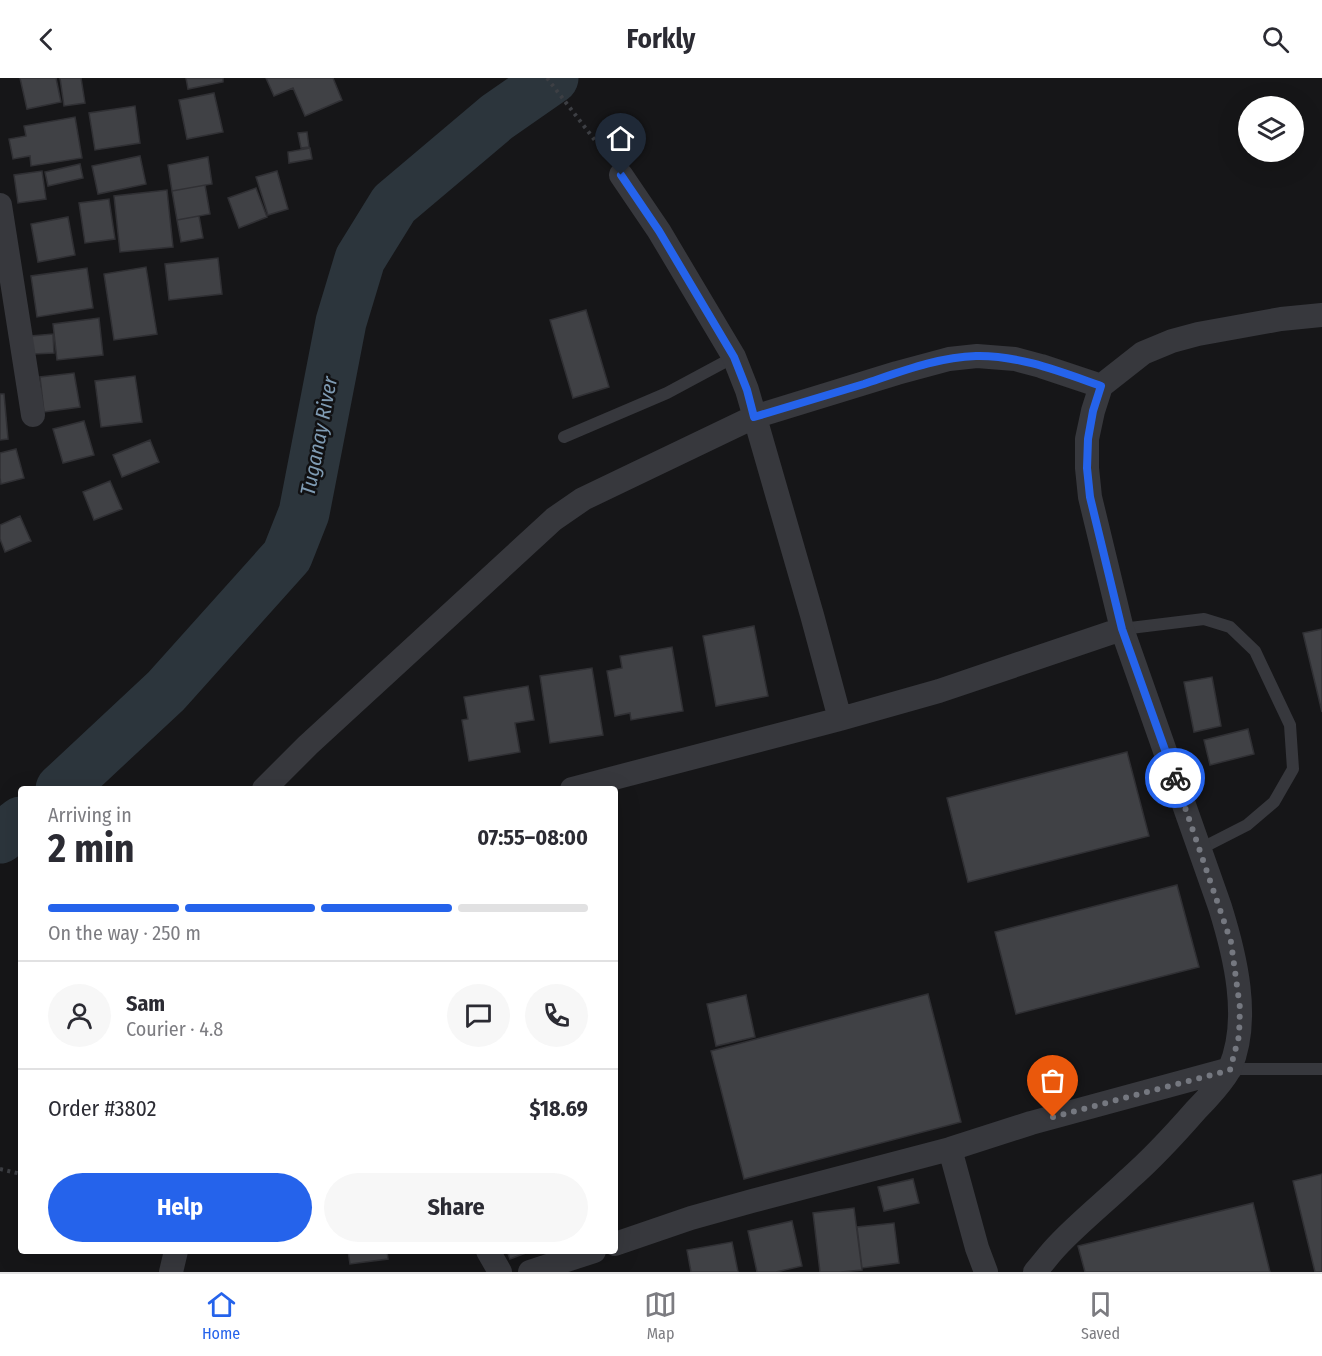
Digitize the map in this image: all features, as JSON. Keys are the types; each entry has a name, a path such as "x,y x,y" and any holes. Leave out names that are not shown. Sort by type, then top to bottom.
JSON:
{"street":[{"path":"621,175 659,231 734,357 747,390 840,718"},
{"path":"0,205 33,416"},
{"path":"1035,1272 1090,1213 1131,1178 1176,1133 1230,1070 1239,1036 1240,1008 1231,942 1122,629 1090,497 1087,468 1088,439 1093,411 1101,386 1143,353 1172,341 1198,334 1281,319 1322,315"},
{"path":"267,786 554,519 583,499 754,417 949,359 977,356 1015,360 1101,386"},
{"path":"583,786 939,691 1122,629"},
{"path":"618,1243 691,1218 950,1149 1031,1123 1230,1070"},
{"path":"950,1149 977,1248 986,1272"},
{"path":"171,1272 175,1254"},
{"path":"490,1254 500,1272"},
{"path":"530,1272 584,1254"}],"lane":[{"path":"564,436 667,393 734,357"},
{"path":"1122,629 1204,619 1230,627 1255,651 1290,725 1293,769 1274,802 1247,825 1200,849"},
{"path":"1230,1070 1322,1069"}],"path":[{"path":"547,78 621,175"},
{"path":"0,1169 18,1173"}],"building":[{"path":"20,78 56,78 61,102 27,109"},
{"path":"60,78 81,78 85,103 64,106"},
{"path":"186,78 223,78 223,82 188,89"},
{"path":"266,78 333,78 342,100 305,116 293,88 274,96"},
{"path":"214,93 223,132 187,139 179,100"},
{"path":"135,106 140,143 95,150 89,113"},
{"path":"75,117 82,158 31,166 30,156 13,159 9,139 26,136 24,126"},
{"path":"307,132 309,147 301,148 298,133"},
{"path":"310,148 312,159 289,163 288,152"},
{"path":"140,156 146,184 98,194 92,166"},
{"path":"208,157 212,184 172,191 168,165"},
{"path":"80,164 83,178 48,186 45,172"},
{"path":"42,171 46,199 18,203 14,175"},
{"path":"277,171 288,209 268,215 256,177"},
{"path":"205,185 210,214 177,220 172,191"},
{"path":"256,188 267,217 239,228 228,198"},
{"path":"167,190 173,247 120,252 114,196"},
{"path":"109,199 115,239 85,243 79,203"},
{"path":"199,216 203,238 181,242 177,220"},
{"path":"68,217 75,255 38,262 31,224"},
{"path":"218,258 222,294 169,300 165,264"},
{"path":"146,267 157,334 114,340 104,274"},
{"path":"87,268 93,308 37,317 31,276"},
{"path":"586,310 609,387 573,398 550,320"},
{"path":"99,318 103,355 57,360 53,324"},
{"path":"53,334 54,353 33,354 31,336"},
{"path":"74,373 80,407 44,412 40,377"},
{"path":"135,376 142,422 101,427 95,381"},
{"path":"0,394 4,394 8,439 0,440"},
{"path":"84,421 94,455 63,463 53,429"},
{"path":"150,440 159,462 122,477 113,455"},
{"path":"16,449 24,478 1,484 0,453"},
{"path":"110,481 122,509 94,520 83,492"},
{"path":"20,516 31,541 5,552 0,539 0,525"},
{"path":"754,626 768,696 716,706 703,636"},
{"path":"1322,629 1322,712 1303,633"},
{"path":"672,647 683,711 631,720 630,713 615,716 607,671 622,668 620,656"},
{"path":"592,668 603,735 550,743 540,676"},
{"path":"1212,677 1221,726 1194,732 1184,682"},
{"path":"528,686 534,720 515,723 520,752 469,761 462,720 468,719 464,697"},
{"path":"1248,729 1254,754 1210,765 1204,740"},
{"path":"1127,752 1149,836 968,882 947,798"},
{"path":"1177,885 1199,967 1016,1014 995,932"},
{"path":"928,994 961,1122 744,1179 711,1051"},
{"path":"746,995 755,1037 716,1046 707,1004"},
{"path":"1322,1174 1322,1272 1315,1272 1293,1181"},
{"path":"913,1179 919,1203 884,1211 878,1187"},
{"path":"1253,1203 1270,1272 1085,1272 1078,1246"},
{"path":"854,1208 862,1270 820,1272 813,1213"},
{"path":"792,1221 802,1266 776,1272 757,1272 748,1231"},
{"path":"894,1223 899,1263 862,1268 857,1227"},
{"path":"732,1242 738,1272 691,1272 687,1250"},
{"path":"348,1254 387,1254 388,1259 350,1264"},
{"path":"508,1254 523,1254 510,1259"}],"waterway":[{"name":"Tuganay River","path":"64,786 166,691 287,556 304,513 341,322 360,259 394,204 497,117 553,78"},
{"name":"Tuganay River","path":"0,838 18,824"}],"way so far":[{"path":"1053,1117 1230,1070 1239,1036 1240,1008 1231,942 1175,778"}],"route":[{"path":"621,175 659,231 734,357 747,390 754,417 897,373 949,359 977,356 1015,360 1041,366 1101,386 1093,411 1088,439 1087,468 1090,497 1122,629 1175,778"}]}
